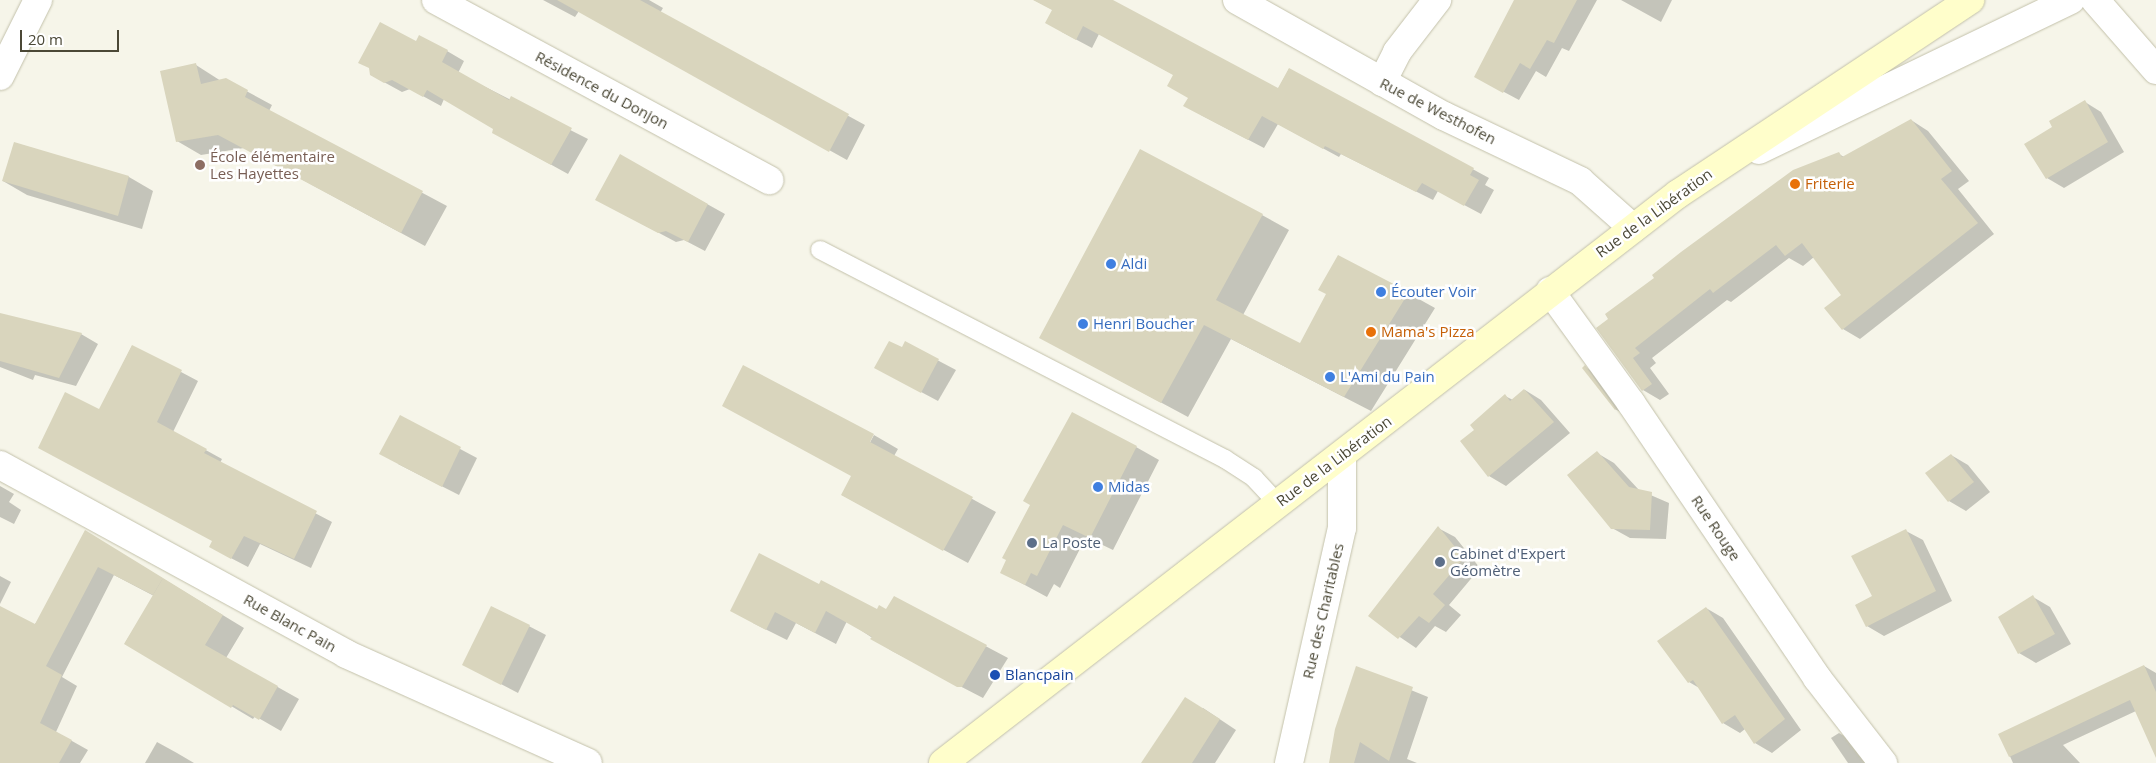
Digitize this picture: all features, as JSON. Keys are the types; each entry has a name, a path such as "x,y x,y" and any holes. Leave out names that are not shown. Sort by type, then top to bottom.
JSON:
{"main road":[{"name":"Rue de la Libération","path":"943,763 1277,503 1342,457 1550,291 1633,228 1727,161 1970,0"}],"street":[{"path":"0,76 38,0"},
{"name":"Résidence du Donjon","path":"436,0 769,180"},
{"name":"Rue de Westhofen","path":"1237,0 1444,116 1580,181 1633,228"},
{"path":"1382,82 1397,52 1437,0"},
{"name":"Rue de la Libération","path":"1727,161 1765,148 2071,0"},
{"path":"2095,0 2156,70"},
{"name":"Rue Rouge","path":"1550,291 1632,403 1817,678 1883,763"},
{"name":"Rue des Charitables","path":"1290,763 1342,528 1342,457"},
{"name":"Rue Blanc Pain","path":"0,465 346,654 588,763"}],"lane":[{"path":"820,250 1225,459 1254,478 1277,503"}],"building":[{"path":"557,0 640,0 849,114 829,152"},
{"path":"1033,0 1113,0 1278,88 1289,68 1474,168 1470,175 1479,180 1464,206 1422,183 1416,192 1325,146 1323,149 1262,116 1248,140 1183,106 1188,98 1167,86 1173,75 1083,26 1076,40 1045,23 1052,10"},
{"path":"1514,0 1577,0 1554,43 1547,40 1530,69 1520,63 1503,93 1474,77"},
{"path":"380,22 416,41 419,35 448,50 442,62 509,100 511,96 572,128 551,165 492,133 493,129 427,90 423,97 392,80 384,83 370,75 369,68 358,63"},
{"path":"196,63 201,84 226,78 248,90 245,97 423,191 401,233 218,135 176,142 160,71"},
{"path":"2085,100 2108,142 2046,179 2024,144 2052,127 2049,121"},
{"path":"1911,119 1952,171 1941,179 1978,223 1842,330 1824,308 1841,295 1802,243 1785,256 1776,245 1713,293 1710,289 1635,348 1640,353 1633,358 1652,384 1642,391 1596,328 1608,319 1605,314 1654,278 1652,275 1681,252 1793,170 1839,152 1842,157"},
{"path":"14,142 129,176 118,216 2,181"},
{"path":"1140,149 1263,214 1216,300 1300,343 1326,294 1318,290 1338,255 1409,292 1344,397 1204,325 1161,403 1039,338"},
{"path":"620,154 708,204 688,242 666,231 658,233 595,200"},
{"path":"0,313 82,333 59,378 0,361"},
{"path":"889,341 902,347 905,341 939,359 921,393 874,368"},
{"path":"132,345 182,370 157,422 207,449 204,453 317,511 294,559 244,536 231,559 209,547 212,541 38,448 65,392 99,409"},
{"path":"743,365 874,434 870,442 973,497 943,551 841,495 851,476 722,406"},
{"path":"1585,365 1616,409 1615,410 1582,368"},
{"path":"1524,389 1554,422 1488,477 1460,441 1474,430 1470,425 1505,394 1510,401"},
{"path":"1072,412 1137,446 1090,538 1063,525 1037,576 1031,573 1025,585 1000,573 1006,560 1002,558 1030,505 1023,501"},
{"path":"400,415 461,447 442,487 379,454"},
{"path":"1597,451 1629,487 1652,492 1650,530 1611,529 1567,475"},
{"path":"1951,454 1974,482 1948,502 1925,473"},
{"path":"1438,526 1464,558 1433,594 1445,605 1429,623 1419,616 1398,639 1368,616"},
{"path":"1906,529 1936,591 1866,627 1855,605 1872,596 1851,556"},
{"path":"85,530 163,578 153,595 98,567 46,666 62,675 40,723 72,740 59,763 0,763 0,606 35,624"},
{"path":"759,553 819,584 821,580 877,609 879,605 886,609 894,596 987,645 962,687 957,687 870,639 872,637 826,611 815,633 775,612 766,630 730,611"},
{"path":"163,578 223,615 205,645 278,686 259,720 233,705 231,708 124,644"},
{"path":"2033,595 2055,634 2018,654 1998,617"},
{"path":"491,606 530,625 501,685 462,665"},
{"path":"1706,607 1785,719 1754,744 1735,715 1722,724 1693,680 1688,683 1657,641"},
{"path":"2144,665 2156,692 2156,758 2130,700 2009,757 1998,734"},
{"path":"1356,666 1413,687 1389,761 1360,742 1354,763 1329,763 1335,729"},
{"path":"1185,697 1220,719 1192,763 1141,763"}],"place":[{"name":"École élémentaire Les Hayettes","path":"200,165"},
{"name":"Friterie","path":"1795,184"},
{"name":"Aldi","path":"1111,264"},
{"name":"Écouter Voir","path":"1381,292"},
{"name":"Henri Boucher","path":"1083,324"},
{"name":"Mama's Pizza","path":"1371,332"},
{"name":"L'Ami du Pain","path":"1330,377"},
{"name":"Midas","path":"1098,487"},
{"name":"La Poste","path":"1032,543"},
{"name":"Cabinet d'Expert Géomètre","path":"1440,562"},
{"name":"Blancpain","path":"995,675"}]}
